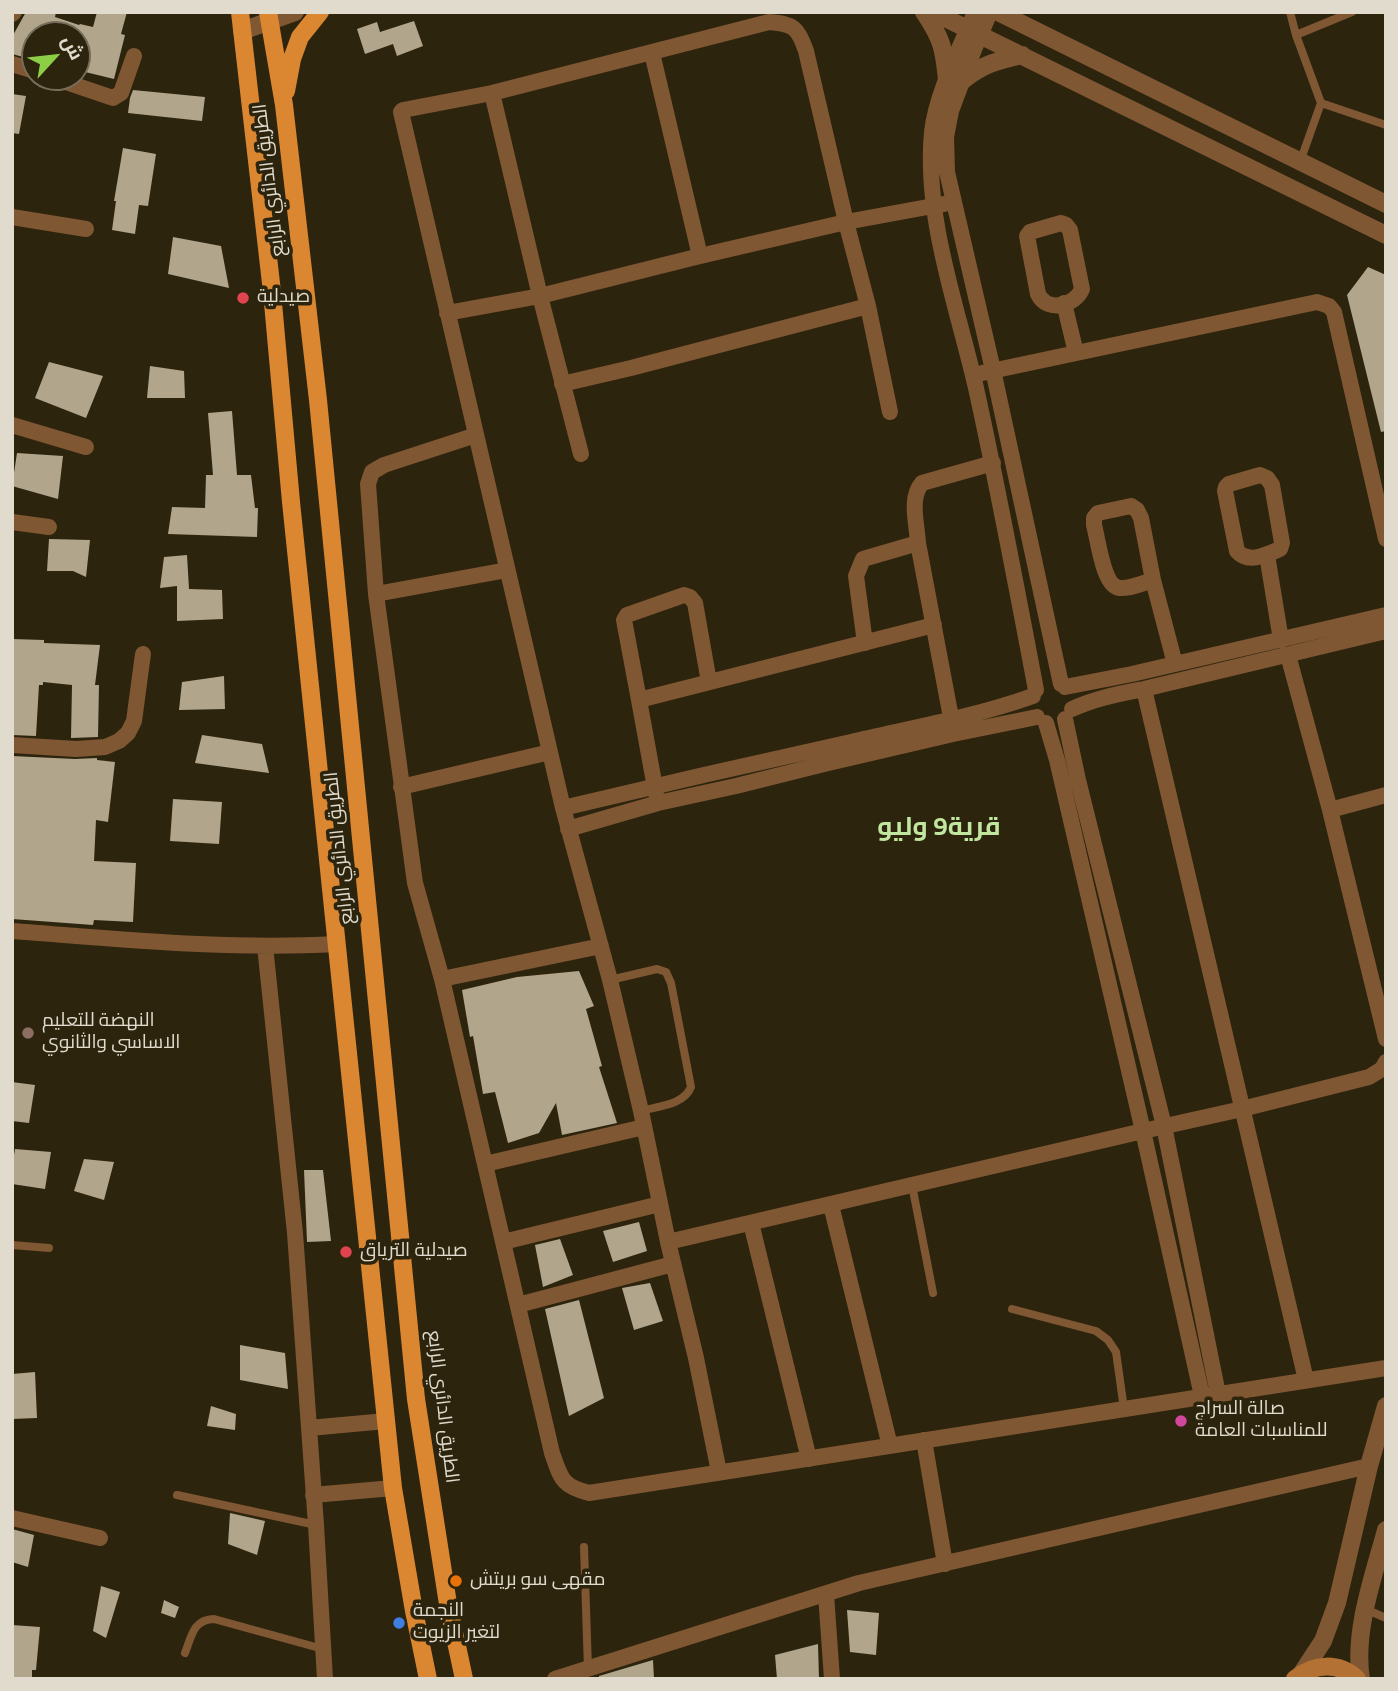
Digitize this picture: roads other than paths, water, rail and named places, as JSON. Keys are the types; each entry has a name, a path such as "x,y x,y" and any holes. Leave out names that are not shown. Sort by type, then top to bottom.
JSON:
{"main road":[{"name":"الطريق الدائري الرابع","path":"240,12 272,292 291,502 393,1489 428,1679"},
{"path":"284,105 292,59 300,37 320,12"},
{"name":"الطريق الدائري الرابع","path":"269,17 284,105 323,455 416,1399 448,1604 464,1679"},
{"path":"1298,1676 1312,1668 1323,1666 1345,1670 1359,1679"}],"street":[{"path":"243,31 269,17 295,12"},
{"path":"924,12 942,44 954,80"},
{"path":"933,12 974,25 1022,55 1386,235"},
{"path":"990,12 974,25 954,80 946,137 947,172 1063,685 1071,693 1073,701 1069,714 1078,780 1164,1126 1210,1395"},
{"path":"998,12 1386,204"},
{"path":"719,1472 641,1111 610,980 568,829 401,112 492,93 769,22 790,24 801,35 806,51 846,222 869,306 890,412"},
{"path":"652,53 700,256"},
{"path":"1022,55 988,64 954,80 940,98 930,160 935,206 941,248 993,463 1034,693 1032,707 1041,720 1057,760 1143,1131 1210,1395"},
{"path":"91,91 113,98 121,93 134,56"},
{"path":"492,93 581,454"},
{"path":"447,313 540,296 846,222 953,202"},
{"path":"12,217 86,229"},
{"path":"1061,223 1070,230 1082,289 1075,298 1064,303 1048,305 1041,301 1027,242 1030,232 1061,223"},
{"path":"973,375 1317,302 1329,306 1334,312 1386,539"},
{"path":"1064,303 1076,353"},
{"path":"562,384 869,306"},
{"path":"12,425 86,447"},
{"path":"476,435 384,465 372,472 368,484 376,594 415,883 442,979 552,1453 565,1484 589,1493 1386,1367"},
{"path":"952,727 918,543 915,499 922,483 993,463"},
{"path":"1260,475 1267,478 1272,485 1282,543 1280,549 1267,555 1249,558 1241,556 1237,551 1226,491 1229,484 1260,475"},
{"path":"1153,580 1121,588 1112,585 1107,577 1094,525 1094,518 1098,513 1131,506 1137,510 1175,664"},
{"path":"12,522 49,527"},
{"path":"865,643 856,576 859,566 863,559 918,543"},
{"path":"1267,555 1284,648 1330,810 1386,1039"},
{"path":"376,594 507,570"},
{"path":"658,803 624,620 627,615 684,595 690,597 695,603 709,682"},
{"path":"563,808 655,786 952,727 1041,720 1056,723 1087,702 1144,689 1386,615"},
{"path":"639,700 934,625"},
{"path":"568,829 658,803 824,764 952,727 1015,702 1034,693 1045,683 1063,685 1175,664 1386,632"},
{"path":"12,745 76,749 105,747 119,741 128,733 134,721 143,654"},
{"path":"1144,689 1306,1380"},
{"path":"401,787 550,752"},
{"path":"1330,810 1386,795"},
{"path":"12,931 147,942 265,946 336,944"},
{"path":"265,946 295,1233 324,1679"},
{"path":"442,979 601,946"},
{"path":"668,1242 1242,1109 1368,1077 1384,1068"},
{"path":"485,1164 644,1128"},
{"path":"503,1242 660,1204"},
{"path":"831,1205 890,1446"},
{"path":"751,1223 809,1458"},
{"path":"518,1306 673,1264"},
{"path":"1298,1676 1323,1641 1337,1603 1386,1406"},
{"path":"309,1428 386,1421"},
{"path":"925,1440 945,1564"},
{"path":"555,1679 859,1583 1370,1466"},
{"path":"313,1495 393,1489"},
{"path":"12,1518 100,1538"},
{"path":"1359,1679 1365,1609 1386,1530"},
{"path":"826,1594 832,1679"}],"lane":[{"path":"1290,12 1321,103 1300,162"},
{"path":"1296,34 1352,12"},
{"path":"1321,103 1386,125"},
{"path":"610,980 657,969 666,972 671,983 691,1087 681,1100 641,1111"},
{"path":"912,1185 933,1293"},
{"path":"12,1245 49,1248"},
{"path":"1012,1309 1096,1331 1108,1340 1116,1352 1124,1409"},
{"path":"177,1495 316,1525"},
{"path":"584,1548 587,1669"},
{"path":"1365,1609 1386,1618"},
{"path":"185,1653 196,1626 204,1619 214,1619 323,1649"}],"place":[{"name":"صيدلية","path":"243,298"},
{"name":"النهضة للتعليم الاساسي والثانوي","path":"28,1033"},
{"name":"صيدلية الترياق","path":"346,1252"},
{"name":"صالة السراج للمناسبات العامة","path":"1181,1421"},
{"name":"مقهى سو بريتش","path":"456,1581"},
{"name":"النجمة لتغير الزيوت","path":"399,1623"}],"district":[{"name":"قرية9 وليو","path":"939,830"}]}
